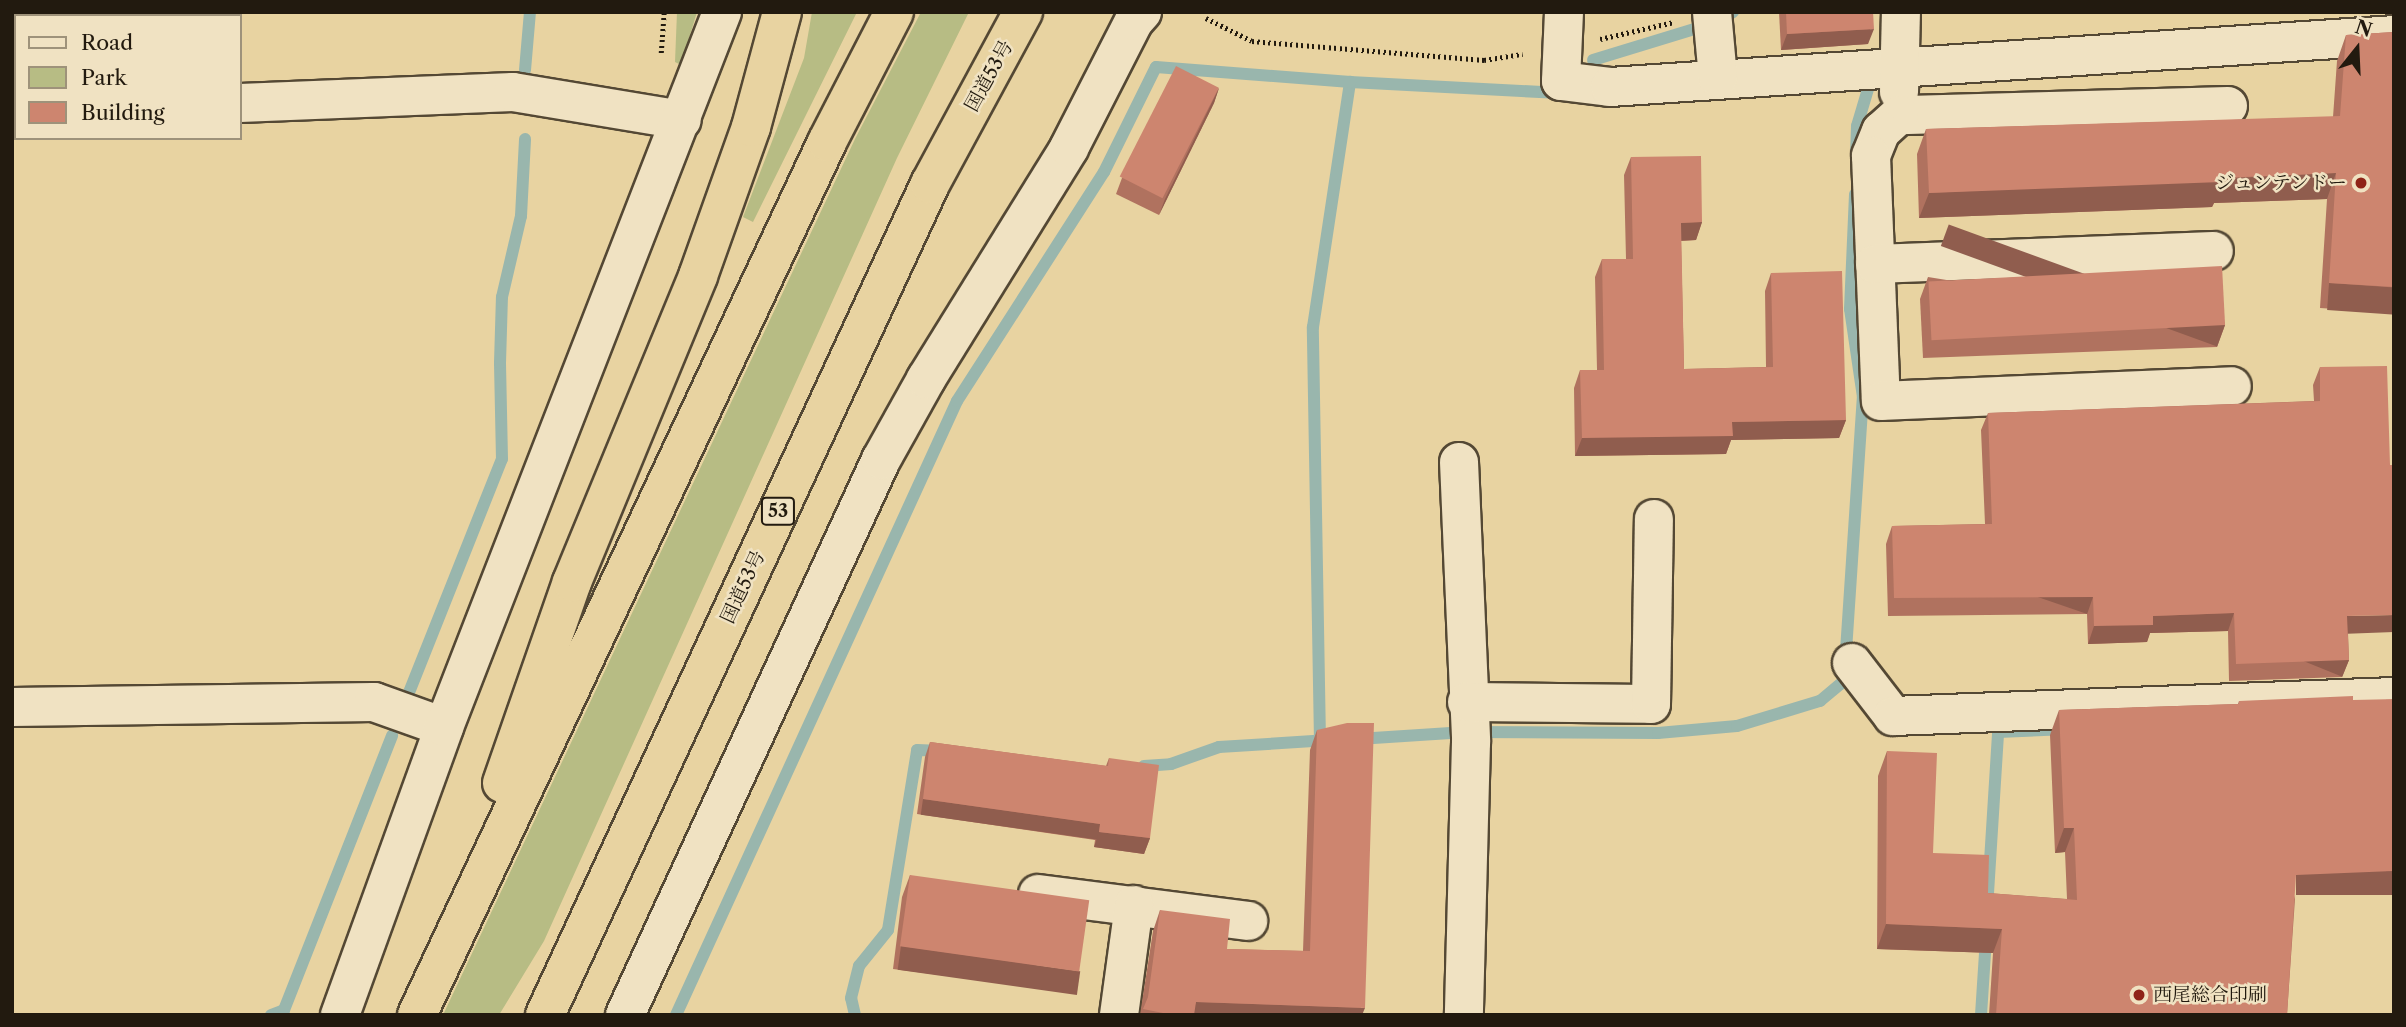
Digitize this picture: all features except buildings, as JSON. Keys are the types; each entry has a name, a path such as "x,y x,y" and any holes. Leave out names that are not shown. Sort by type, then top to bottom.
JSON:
{"highway":[{"path":"433,980 572,582 698,276 751,127 782,12"},
{"path":"418,1015 827,142 894,12"},
{"name":"国道53号","path":"545,1015 930,184 1023,12"}],"street":[{"path":"340,1015 444,727 722,12"},
{"path":"625,1015 881,460 926,379 1069,148 1134,20 1142,12"},
{"path":"1901,12 1900,86 1871,156 1881,401 2232,386"},
{"path":"1713,18 1718,78"},
{"path":"1564,26 1561,81 1611,87 1718,78 2228,106"},
{"path":"1900,86 2394,36"},
{"path":"242,103 513,92 682,120"},
{"path":"1875,264 2214,251"},
{"path":"1459,462 1469,723 1464,1015"},
{"path":"1469,723 1650,704 1654,519"},
{"path":"1852,663 1892,716 2394,697"},
{"path":"12,707 374,702 444,727"},
{"path":"999,889 1248,921"},
{"path":"1119,1015 1133,905"}],"path":[{"path":"661,54 664,12"},
{"path":"1206,18 1252,41 1484,60 1532,53 1534,39 1564,26 1595,40 1713,18"}],"green space":[{"path":"677,12 697,12 681,65 675,62"},
{"path":"812,12 857,12 753,222 743,217 804,58"},
{"path":"921,12 969,12 897,158 544,941 499,1015 443,1015 855,139"}],"waterway":[{"path":"525,70 530,12"},
{"path":"1593,60 1717,22 1733,12"},
{"path":"676,1015 957,401 1104,172 1156,67 1350,82"},
{"path":"1856,155 1857,126 1871,79"},
{"path":"1320,741 1313,327 1350,82 1560,93"},
{"path":"406,700 502,459 502,297 521,216 525,139"},
{"path":"1358,739 1466,732 1658,733 1737,726 1820,701 1844,681 1863,397 1850,309 1855,194"},
{"path":"1987,909 1998,732 2068,729"},
{"path":"271,1015 284,1010 392,736"},
{"path":"1144,766 1171,764 1219,747 1329,740"},
{"path":"855,1015 851,998 859,966 888,930 917,750 942,751"},
{"path":"1981,1015 1986,937"}],"place":[{"name":"ジュンテンドー","path":"2361,183"},
{"name":"西尾総合印刷","path":"2139,995"}]}
